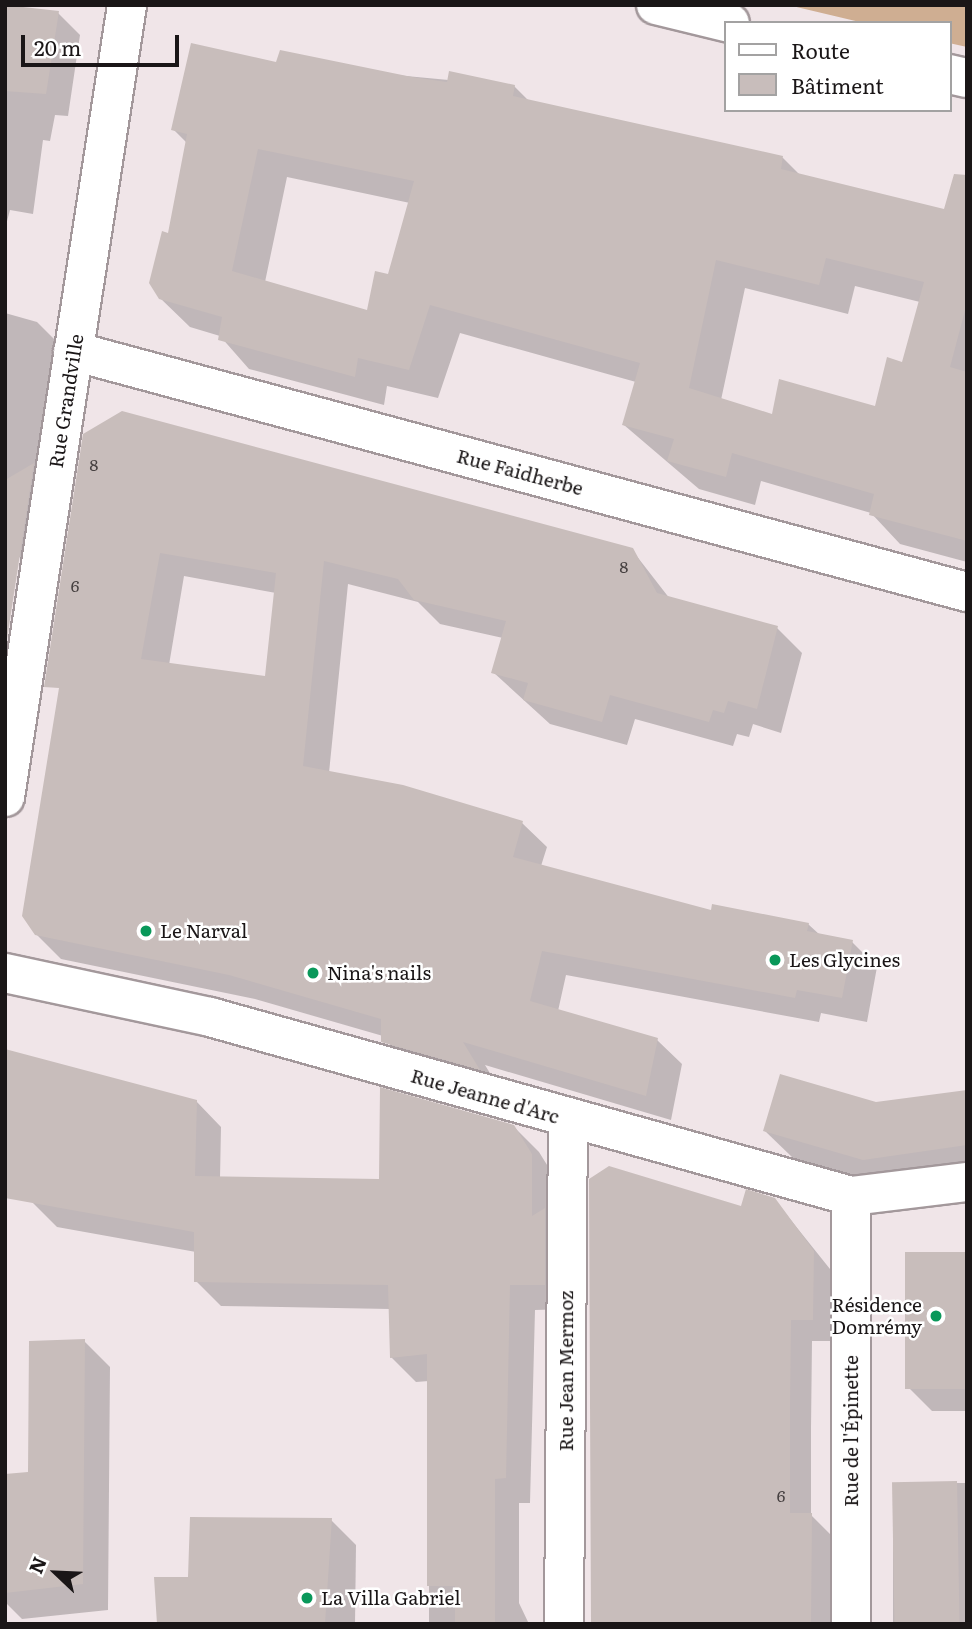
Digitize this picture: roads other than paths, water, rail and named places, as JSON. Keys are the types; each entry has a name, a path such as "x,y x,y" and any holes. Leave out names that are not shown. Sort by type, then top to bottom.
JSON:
{"street":[{"name":"Rue Grandville","path":"5,797 127,5"},
{"path":"656,5 724,22"},
{"name":"Rue Faidherbe","path":"73,351 967,592"},
{"name":"Rue Jeanne d'Arc","path":"5,973 210,1017 851,1196 967,1182"},
{"name":"Rue Jean Mermoz","path":"564,1624 568,1119"},
{"name":"Rue de l'Épinette","path":"851,1196 851,1624"}],"place":[{"name":"Le Narval","path":"146,931"},
{"name":"Les Glycines","path":"775,960"},
{"name":"Nina's nails","path":"313,973"},
{"name":"Résidence Domrémy","path":"936,1316"},
{"name":"La Villa Gabriel","path":"307,1598"}]}
